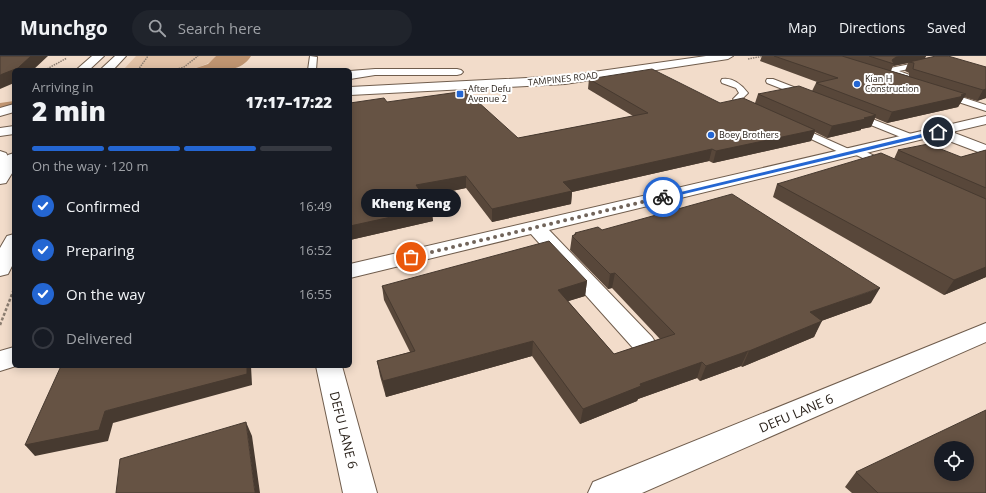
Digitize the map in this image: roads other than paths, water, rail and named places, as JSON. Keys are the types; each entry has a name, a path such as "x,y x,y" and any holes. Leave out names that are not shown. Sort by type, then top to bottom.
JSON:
{"street":[{"path":"84,68 99,56"},
{"path":"108,68 121,56"},
{"name":"TAMPINES ROAD","path":"352,91 565,80 728,56"},
{"path":"352,75 375,72 466,72"},
{"path":"0,112 12,109"},
{"path":"0,120 12,118"},
{"path":"352,271 986,120"},
{"path":"0,132 12,130"},
{"path":"938,132 986,150"},
{"path":"535,227 643,344"},
{"path":"0,269 12,244"},
{"name":"DEFU LANE 6","path":"605,493 986,332"},
{"path":"0,361 12,358"},
{"name":"DEFU LANE 6","path":"329,368 360,493"}],"lane":[{"path":"312,68 313,57"},
{"path":"887,76 920,84 892,70 931,59"},
{"path":"725,81 739,86 744,93 736,99 741,104 763,114"},
{"path":"770,81 812,98"},
{"path":"986,102 935,88 986,108"},
{"path":"848,112 912,138"},
{"path":"784,123 899,171"}],"waterway":[{"path":"0,108 12,106"}],"place":[{"name":"Kian H Construction","path":"857,84"},
{"name":"After Defu Avenue 2","path":"460,94"},
{"name":"Boey Brothers","path":"711,135"},
{"name":"Kheng Keng","path":"411,257"}]}
